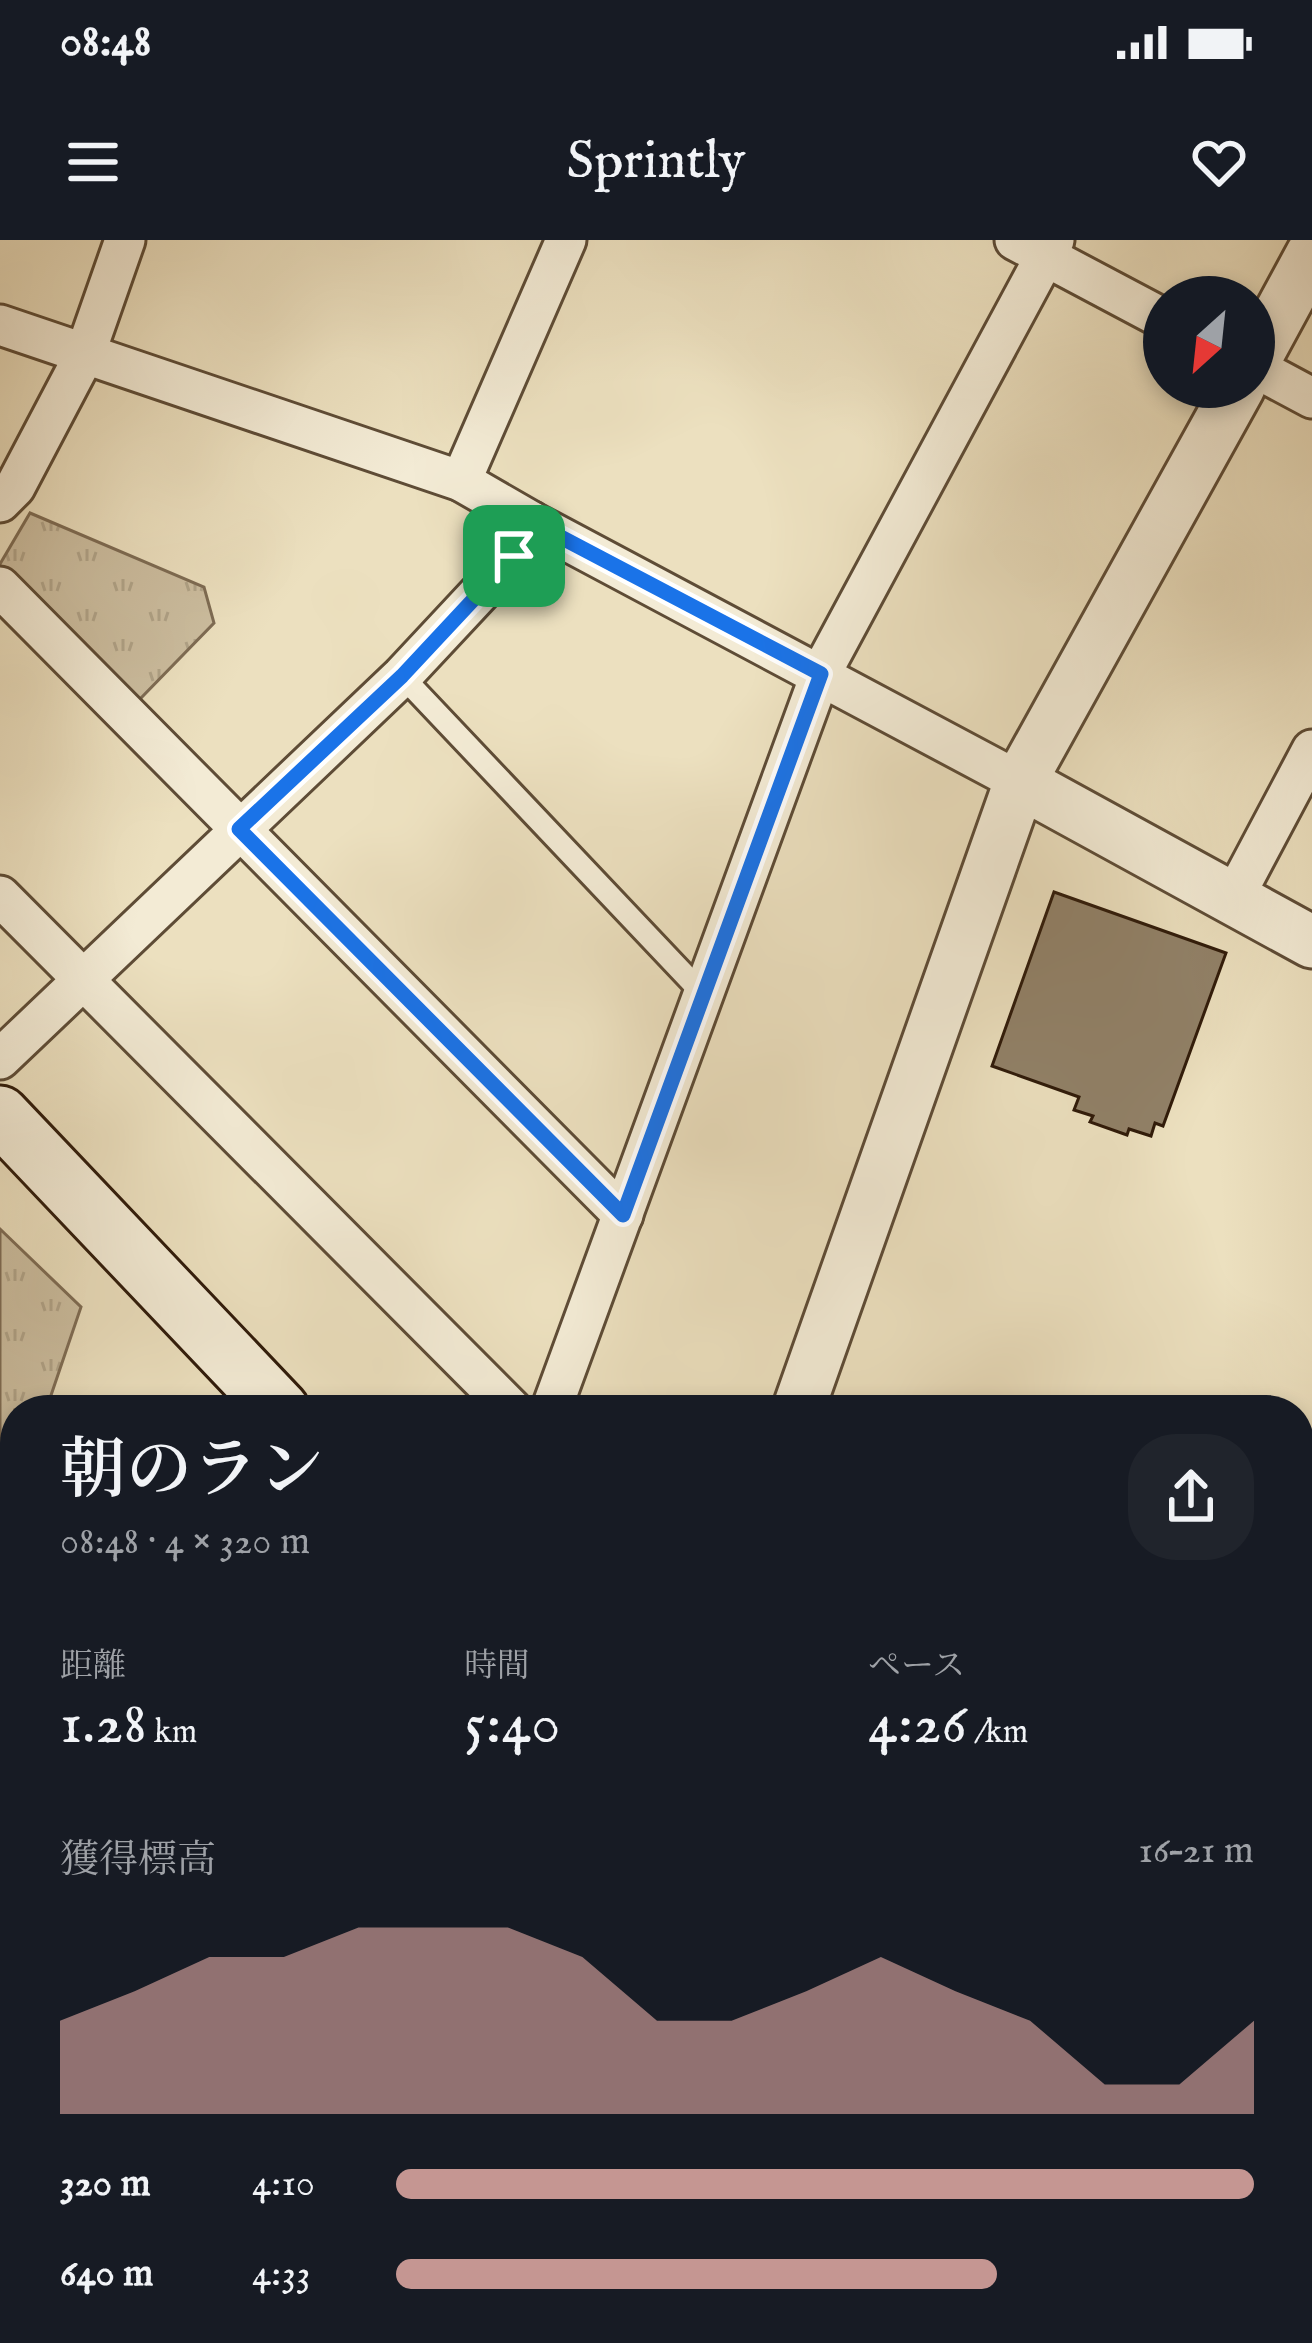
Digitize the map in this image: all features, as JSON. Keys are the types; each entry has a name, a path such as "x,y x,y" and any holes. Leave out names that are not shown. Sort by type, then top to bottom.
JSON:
{"main road":[{"path":"0,1115 266,1395"}],"street":[{"path":"0,502 15,487 85,354 125,240"},
{"path":"461,481 566,240"},
{"path":"557,1395 821,674 1038,245 1143,307"},
{"path":"1275,324 1312,254"},
{"path":"0,325 461,481 1312,942"},
{"path":"1275,376 1312,398"},
{"path":"803,1395 1020,782 1227,408"},
{"path":"0,1059 402,676 514,556 532,522"},
{"path":"0,587 623,1215"},
{"path":"1233,899 1312,750"},
{"path":"0,896 497,1395"}],"lane":[{"path":"402,676 703,994"}],"green space":[{"path":"30,513 204,587 214,623 139,700 0,604 0,564"},
{"path":"0,1229 81,1307 51,1395 0,1395"}],"building":[{"path":"1054,892 1226,953 1163,1126 1155,1123 1151,1136 1129,1129 1127,1135 1090,1122 1093,1116 1074,1110 1079,1097 992,1066"}],"route":[{"path":"532,522 821,674 623,1215 239,829 402,676 514,556 532,522"}]}
